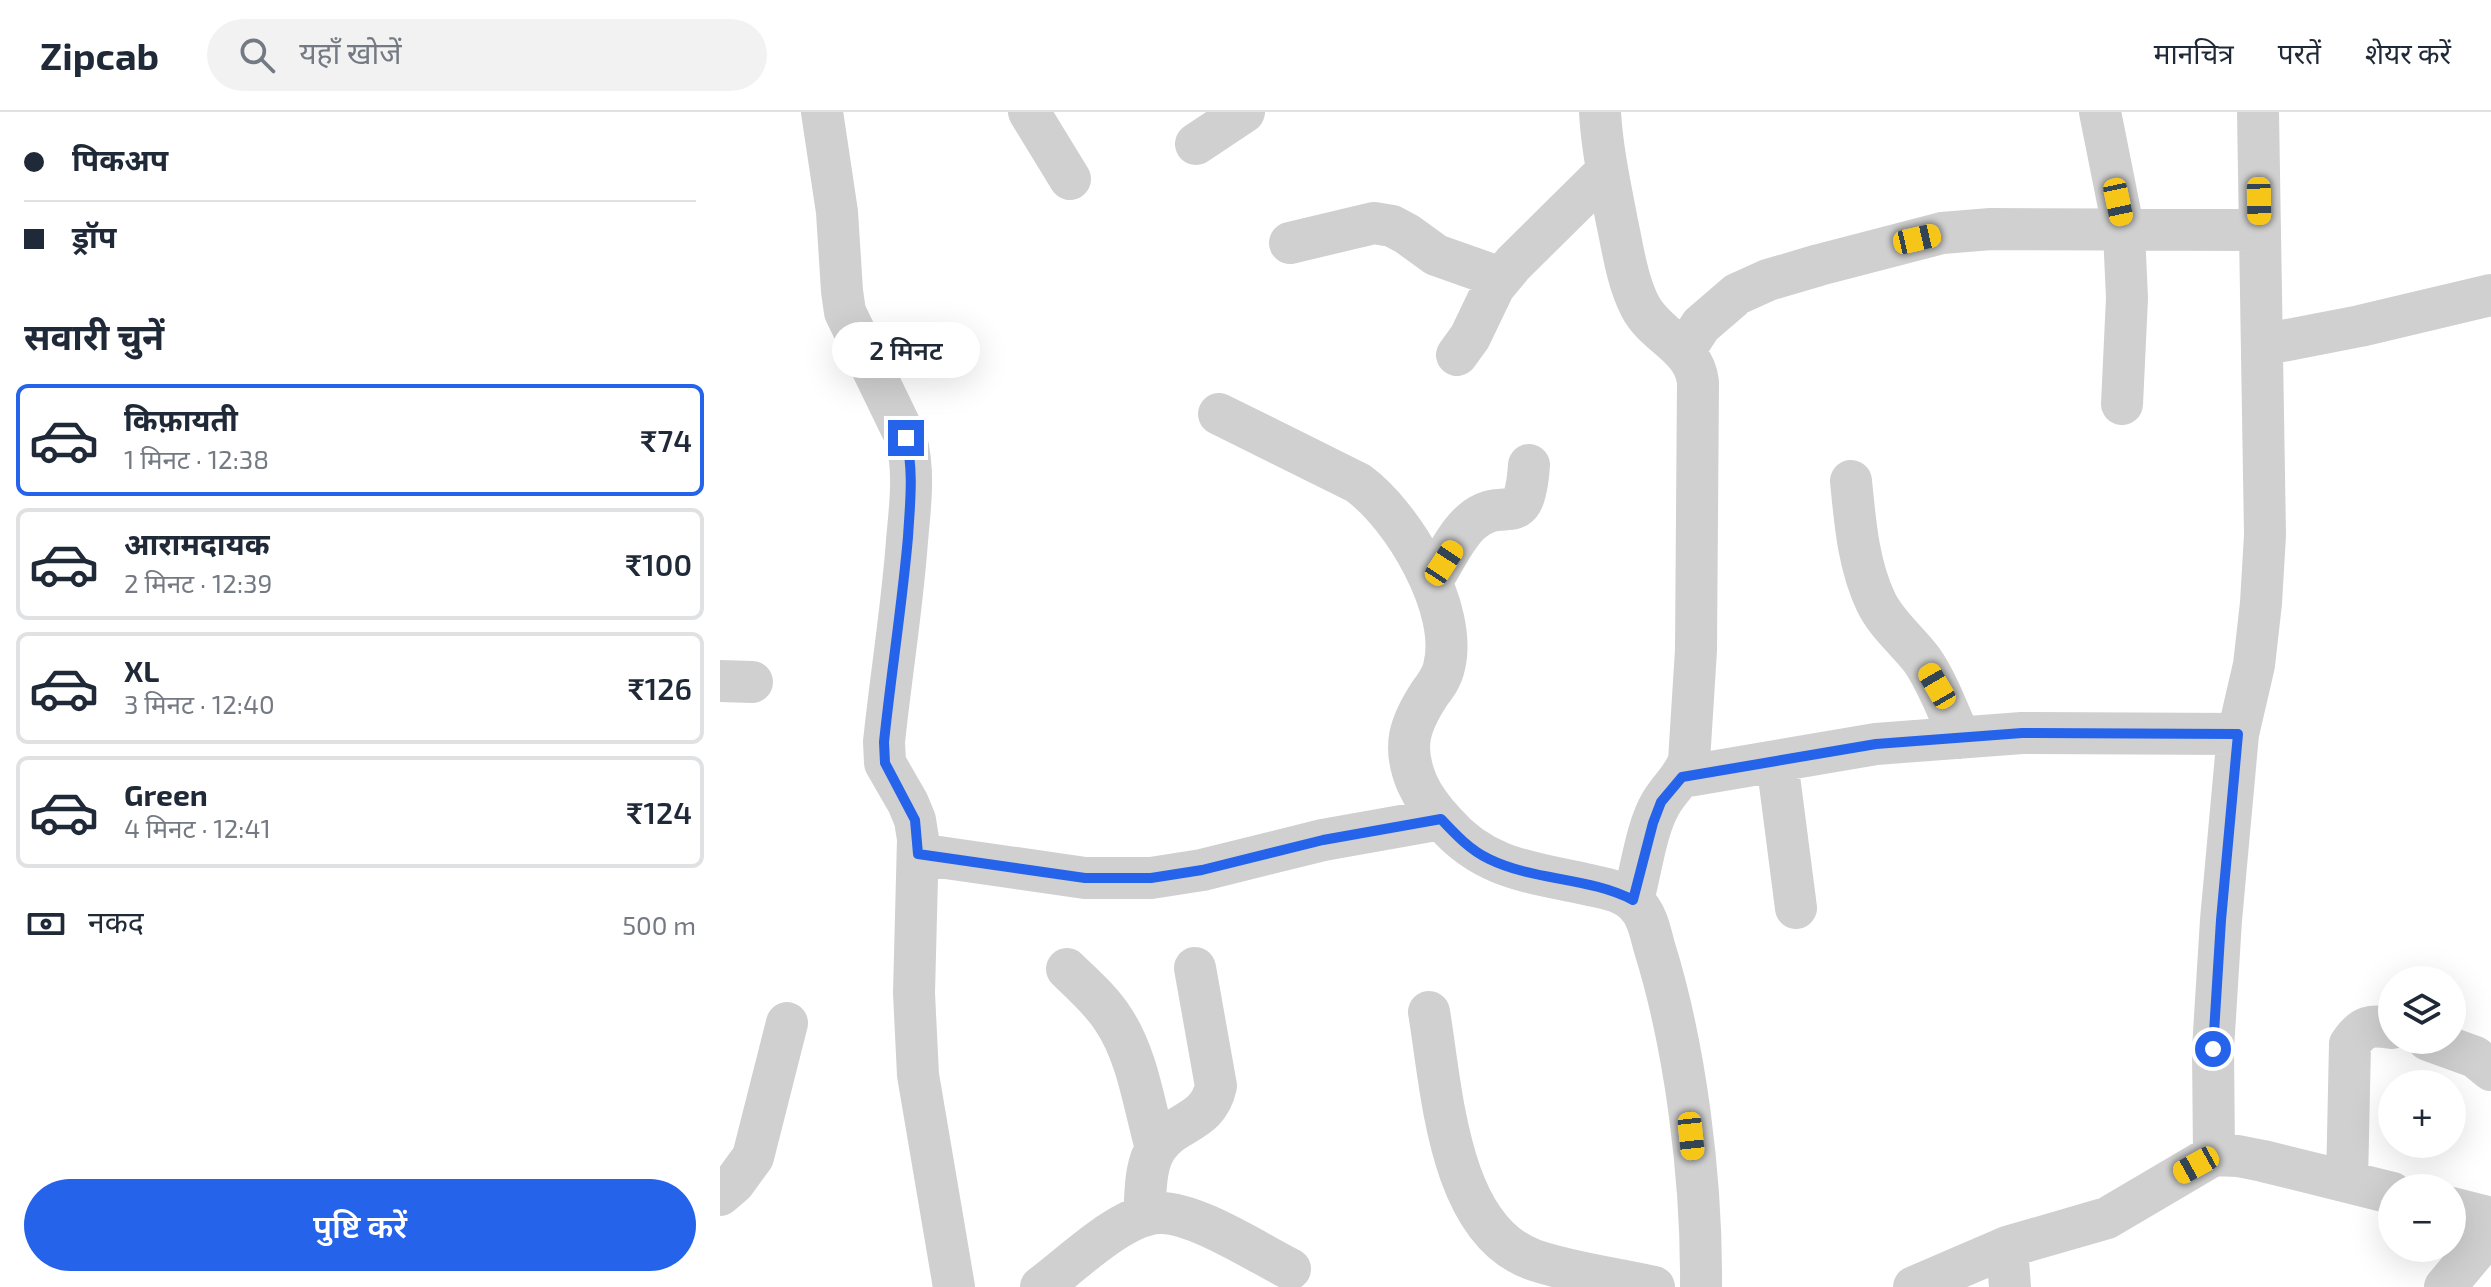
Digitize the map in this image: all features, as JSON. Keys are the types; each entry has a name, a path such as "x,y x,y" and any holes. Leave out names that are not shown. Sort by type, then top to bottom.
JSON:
{"street":[{"path":"822,112 837,212 845,312 906,438 911,459 912,486 884,742 885,763 915,820 918,854 914,993 918,1075 954,1287"},
{"path":"1029,112 1070,179"},
{"path":"1196,144 1244,112"},
{"path":"1600,112 1601,141 1607,171 1625,260 1639,305 1653,323 1684,351 1696,368 1698,382 1696,650 1689,761 1682,777 1661,802 1633,900"},
{"path":"2100,112 2124,232 2127,298 2122,404"},
{"path":"2214,1155 2213,1049 2221,920 2238,734 2254,665 2265,535 2258,112"},
{"path":"1457,355 1501,278 1607,171"},
{"path":"1290,243 1374,223 1392,226 1436,255 1501,278"},
{"path":"1684,351 1701,325 1737,294 1768,280 1892,244 1942,233 1991,229 2124,232 2260,230"},
{"path":"2262,345 2491,295"},
{"path":"1219,414 1368,490 1409,543 1431,582 1440,610 1447,652 1444,669 1410,730 1407,746 1417,783 1427,803 1469,848 1490,860 1516,869 1615,891 1633,900 1644,912 1661,967 1676,1035 1693,1151 1702,1243 1701,1287"},
{"path":"1431,582 1468,525 1481,516 1518,507 1527,491 1529,465"},
{"path":"1851,481 1863,568 1876,602 1894,630 1921,659 1960,738"},
{"path":"1682,777 1876,744 2022,733 2238,734"},
{"path":"1777,761 1796,908"},
{"path":"918,854 1085,878 1151,878 1202,870 1323,840 1441,819"},
{"path":"1144,1216 1148,1164 1156,1148 1167,1136 1213,1102 1216,1086 1195,968"},
{"path":"1067,969 1114,1019 1129,1047 1156,1148"},
{"path":"1429,1012 1449,1128 1462,1183 1476,1213 1505,1242 1534,1259 1654,1287"},
{"path":"720,1195 734,1183 753,1157 787,1023"},
{"path":"2347,1182 2350,1044 2359,1031 2378,1027"},
{"path":"2466,1054 2491,1070"},
{"path":"1914,1287 2008,1267 2107,1218 2214,1155 2251,1158 2378,1190"},
{"path":"2466,1212 2491,1218"},
{"path":"1041,1287 1120,1227 1144,1216 1160,1213 1196,1221 1290,1269"},
{"path":"2445,1287 2491,1232"}],"route":[{"path":"906,438 912,486 884,742 885,763 915,820 918,854 1085,878 1151,878 1202,870 1323,840 1441,819 1469,848 1490,860 1516,869 1615,891 1633,900 1661,802 1682,777 1876,744 2022,733 2238,734 2213,1049"}]}
